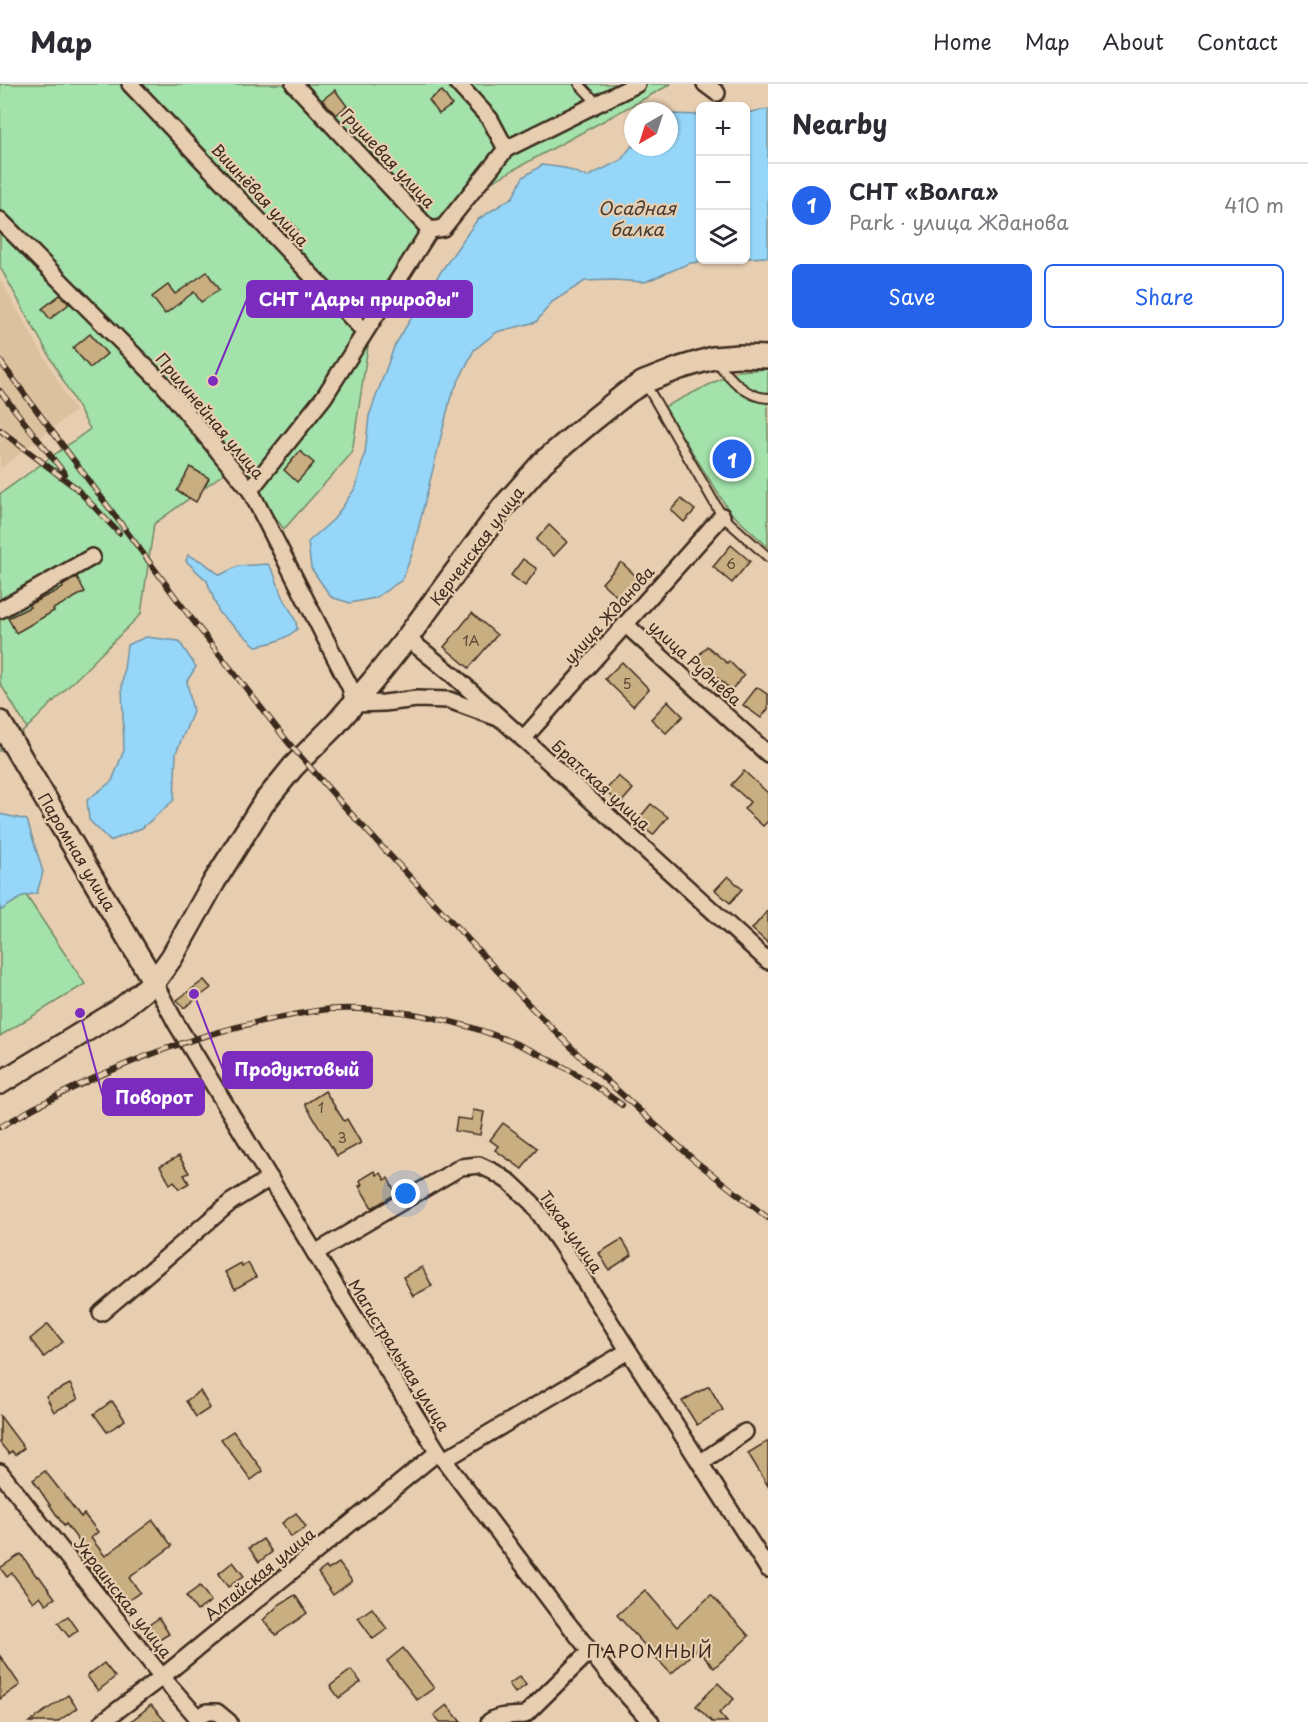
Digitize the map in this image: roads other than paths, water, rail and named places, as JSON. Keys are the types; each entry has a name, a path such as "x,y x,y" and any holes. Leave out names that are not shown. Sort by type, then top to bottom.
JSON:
{"street":[{"name":"Вишнёвая улица","path":"130,84 364,331"},
{"name":"Грушевая улица","path":"294,84 430,230"},
{"path":"458,84 490,119 506,149"},
{"path":"250,490 324,397 430,230 443,228 506,149 637,84"},
{"name":"Прилинейная улица","path":"0,220 163,384 250,490 350,687 354,704"},
{"name":"Керченская улица","path":"0,1083 118,1011 154,982 177,949 214,882 263,804 293,767 354,704 407,638 503,507 543,462 601,413 644,382 713,358 768,357"},
{"name":"улица Жданова","path":"523,739 722,516"},
{"path":"0,610 92,556"},
{"name":"улица Руднева","path":"625,624 768,754"},
{"name":"Братская улица","path":"407,638 453,675 768,961"},
{"path":"354,704 417,699 449,700 498,718"},
{"name":"Паромная улица","path":"0,722 154,982"},
{"name":"Магистральная улица","path":"154,982 176,1023 315,1253 441,1456 558,1611 651,1722"},
{"name":"Тихая улица","path":"315,1253 461,1167 478,1165 511,1183 532,1203 560,1243 768,1569"},
{"path":"102,1313 231,1202 270,1178"},
{"name":"Алтайская улица","path":"102,1722 441,1456 628,1351"},
{"path":"700,1463 745,1432"},
{"name":"Украинская улица","path":"0,1472 162,1677 197,1717 207,1712 217,1712 229,1722"},
{"path":"489,1722 494,1718 525,1715 590,1651"}],"lane":[{"path":"579,84 598,104"},
{"path":"713,358 734,381 759,398 768,398"},
{"path":"644,382 722,516 768,556"}],"water":[{"path":"768,109 768,257 750,258 750,112"},
{"name":"Осадная балка","path":"678,114 696,115 696,263 645,282 585,281 552,302 536,322 497,332 474,350 451,396 412,554 402,580 375,598 350,603 331,597 311,568 308,542 334,519 356,487 365,453 369,416 394,347 424,296 477,220 513,197 523,177 542,165 565,168 587,177 621,160 624,156 678,156"},
{"path":"188,555 203,562 220,575 238,566 268,564 275,575 297,629 288,636 256,646 219,613 207,581 186,561"},
{"path":"146,637 179,641 196,667 187,681 193,712 176,753 174,800 142,828 110,841 89,820 87,800 112,781 124,750 122,685 127,645"},
{"path":"0,814 27,820 43,872 37,893 23,896 0,911"}],"railway":[{"path":"0,361 188,614 287,741 343,805 533,1009 583,1059 694,1160 768,1218"},
{"path":"0,391 65,474"},
{"path":"0,430 76,488 119,533"},
{"path":"0,1127 100,1076 169,1048 240,1026 306,1012 336,1009 413,1014 487,1033 557,1063 622,1105"}],"place":[{"name":"СНТ \"Дары природы\"","path":"213,381"},
{"name":"СНТ «Волга»","path":"732,459"},
{"name":"Продуктовый","path":"194,994"},
{"name":"Поворот","path":"80,1013"}],"district":[{"name":"ПАРОМНЫЙ","path":"650,1652"}]}
